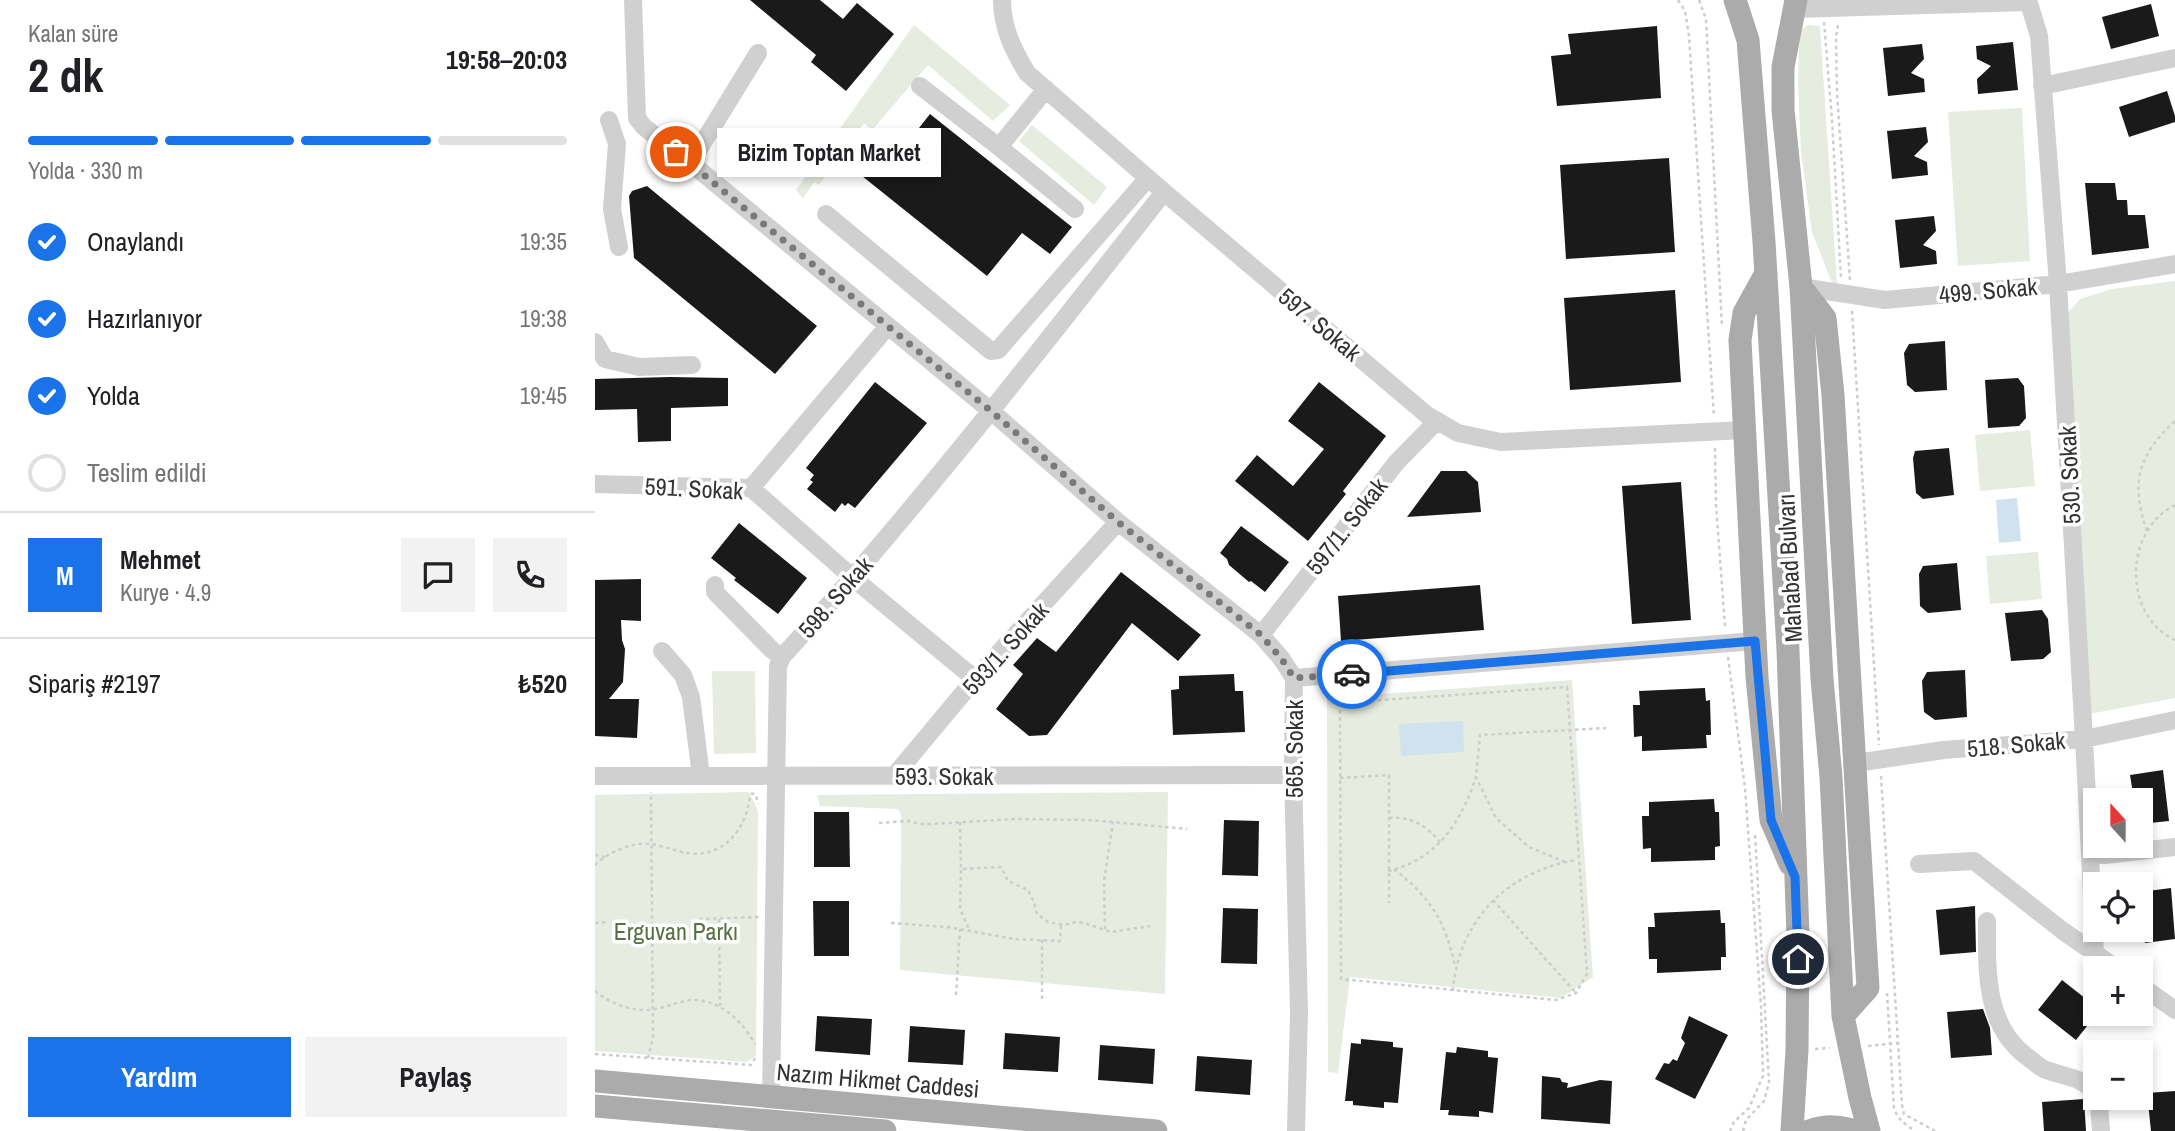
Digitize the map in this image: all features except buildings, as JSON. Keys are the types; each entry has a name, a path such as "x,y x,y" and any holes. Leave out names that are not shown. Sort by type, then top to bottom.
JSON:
{"main road":[{"name":"Mahabad Bulvarı","path":"1735,0 1748,40 1766,273 1788,650 1798,936 1797,1050 1792,1131"},
{"name":"Mahabad Bulvarı","path":"1795,4 1783,67 1783,110 1801,287 1843,1016 1869,1131"},
{"path":"1766,273 1744,313 1740,340 1755,641 1771,820 1795,877"},
{"path":"1801,287 1825,318 1833,395 1856,763 1868,988 1843,1016"},
{"name":"Nazım Hikmet Caddesi","path":"595,1081 1156,1131"},
{"name":"Nazım Hikmet Caddesi","path":"595,1106 885,1131"},
{"path":"1809,1131 1823,1126 1841,1126 1857,1131"}],"street":[{"path":"619,247 612,209 617,144 602,120 637,118 633,0"},
{"name":"597. Sokak","path":"1002,0 1002,16 1012,48 1027,73 1437,421 1458,433 1501,442 1745,430"},
{"path":"1795,4 1841,8 2028,1"},
{"name":"530. Sokak","path":"2028,1 2039,36 2058,284 2087,788"},
{"path":"692,164 758,53"},
{"path":"2042,86 2175,58"},
{"path":"920,86 1075,209"},
{"path":"999,147 1046,89"},
{"name":"565. Sokak","path":"637,118 643,127 692,164 991,411 1118,522 1261,635 1281,658 1294,678 1293,775 1299,1012 1296,1131"},
{"path":"826,214 991,351 998,351 1148,178"},
{"name":"598. Sokak","path":"771,1097 778,666 782,657 853,578 991,411 1164,192"},
{"name":"499. Sokak","path":"1801,287 1885,300 2058,284 2175,264"},
{"path":"751,488 888,326"},
{"path":"595,342 605,359 639,367 692,365"},
{"name":"597/1. Sokak","path":"1261,635 1396,463 1437,421"},
{"name":"591. Sokak","path":"595,484 751,488 853,578 975,679"},
{"name":"593/1. Sokak","path":"894,776 975,679 1118,522"},
{"path":"715,585 715,592 782,657"},
{"path":"1294,678 1755,641"},
{"path":"662,651 683,675 691,697 701,776"},
{"name":"518. Sokak","path":"1856,763 1944,750 2084,739 2175,720"},
{"name":"593. Sokak","path":"595,776 701,776 747,786 776,776 1293,775"},
{"path":"2153,850 2175,847"},
{"name":"530. Sokak","path":"2090,858 2095,953"},
{"path":"1919,864 1975,861 2063,931 2099,956"},
{"path":"1987,921 1987,979 1998,1022 2016,1048 2043,1069 2070,1076 2083,1083"},
{"path":"2153,994 2175,1010"},
{"path":"2099,1110 2101,1131"}],"path":[{"path":"1678,0 1685,11 1689,36 1715,431 1716,505 1727,644 1745,788 1761,1007 1763,1076 1749,1108 1734,1122 1730,1131"},
{"path":"1841,8 1836,37 1837,94 1902,1105 1904,1114 1935,1131"},
{"path":"2147,531 2140,510 2139,482 2147,452 2175,421"},
{"path":"2175,505 2147,531 2139,547 2135,570 2140,598 2151,623 2175,640"},
{"path":"1567,687 1587,974 1576,993 1556,1000 1341,979 1341,778 1340,703 1567,687"},
{"path":"1388,871 1407,864 1440,842 1461,815 1476,777 1480,735 1606,728"},
{"path":"1341,778 1389,775 1389,903"},
{"path":"1476,777 1496,818 1529,847 1565,862"},
{"path":"747,786 756,795 759,808"},
{"path":"595,864 627,847 639,844 689,853 701,853 716,848 737,834 744,823 747,786"},
{"path":"648,1058 653,1038 651,791"},
{"path":"1389,818 1408,819 1419,824 1440,842"},
{"path":"879,822 909,821 930,824 1016,819 1113,822 1187,830"},
{"path":"960,822 960,909 970,931"},
{"path":"1105,929 1104,881 1113,822"},
{"path":"595,855 605,858"},
{"path":"1453,990 1455,968 1461,948 1473,925 1493,900 1505,888 1546,867 1578,859"},
{"path":"961,869 1001,867 1008,881 1028,890 1037,914 1048,922 1061,925 1076,922 1111,932 1150,926"},
{"path":"1394,869 1419,891 1440,918 1447,932 1455,968"},
{"path":"1493,900 1576,993"},
{"path":"699,919 760,917 760,926"},
{"path":"719,919 720,1007"},
{"path":"595,923 607,922"},
{"path":"891,923 960,929 1014,939 1060,941 1061,925"},
{"path":"956,995 960,929"},
{"path":"1042,939 1042,999"},
{"path":"595,991 604,999 623,1007 642,1010 692,1000 720,1007 739,1021 759,1050 751,1065 595,1054"}],"green space":[{"path":"914,25 1010,105 993,121 928,65 872,130 864,123 819,185 814,182 803,198 796,190"},
{"path":"1808,25 1820,26 1837,284 1833,285 1812,232 1801,152 1799,48 1802,29"},
{"path":"2022,108 2030,261 1958,266 1948,112"},
{"path":"1032,125 1107,187 1094,205 1019,141"},
{"path":"2175,281 2175,698 2089,714 2067,314 2080,299 2112,289"},
{"path":"2030,430 2035,486 1980,491 1975,435"},
{"path":"2038,552 2042,599 1990,604 1986,556"},
{"path":"712,671 755,671 756,753 714,754"},
{"path":"1572,680 1593,977 1561,998 1350,977 1338,1073 1328,1072 1327,698"},
{"name":"Erguvan Parkı","path":"749,792 758,811 756,1056 747,1062 595,1051 595,795"},
{"path":"1168,792 1165,994 900,970 901,814 898,809 820,806 817,795"}],"water":[{"path":"2017,498 2021,541 1999,543 1996,500"},
{"path":"1463,721 1464,752 1401,756 1399,724"}],"way so far":[{"path":"676,152 991,411 1118,522 1261,635 1294,678 1352,674"}],"place":[{"name":"Bizim Toptan Market","path":"676,152"}],"route":[{"path":"1352,674 1755,641 1771,820 1795,877 1798,959"}]}
